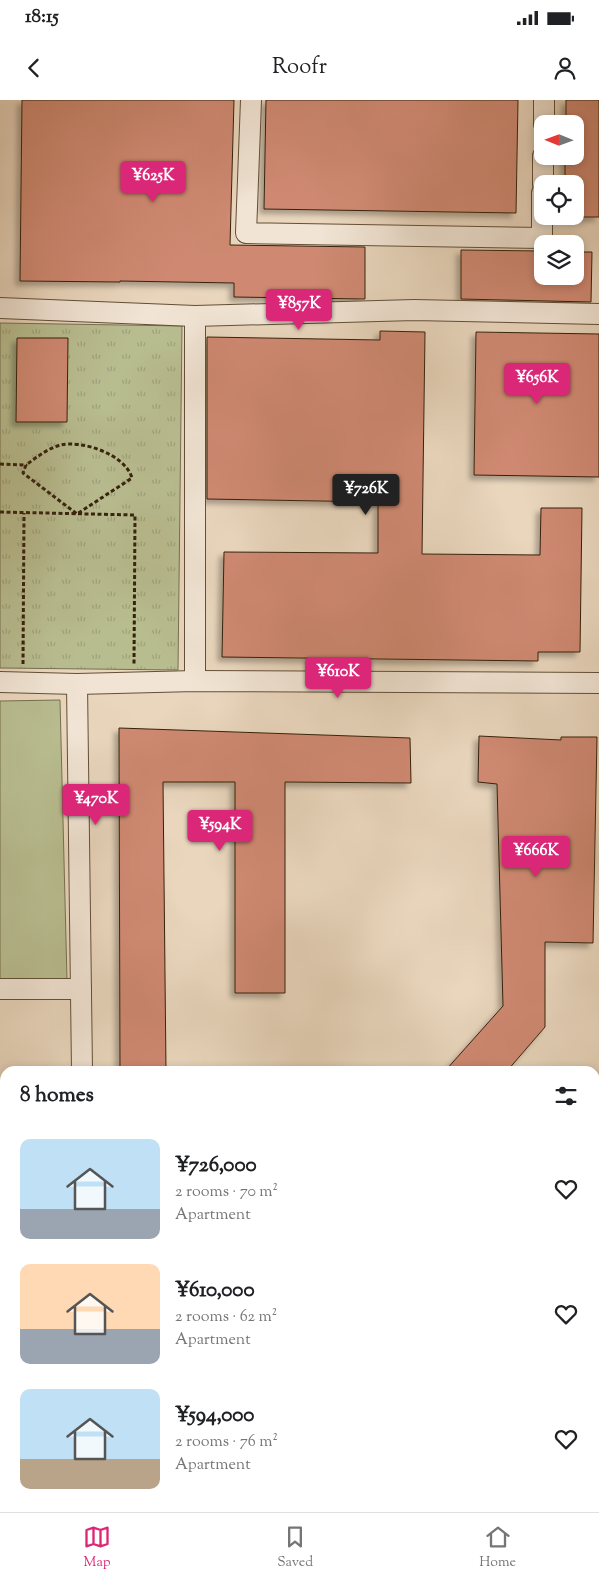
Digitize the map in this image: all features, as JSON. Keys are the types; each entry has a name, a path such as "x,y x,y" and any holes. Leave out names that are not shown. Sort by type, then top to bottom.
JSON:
{"street":[{"path":"251,100 246,233 542,238 542,225"},
{"path":"544,100 544,115"},
{"path":"0,308 195,316 414,310 599,314"},
{"path":"195,316 195,681"},
{"path":"0,682 77,684 195,681 599,683"},
{"path":"77,684 82,1066"},
{"path":"0,989 81,989"}],"path":[{"path":"0,464 26,464 45,451 60,445 78,443 94,447 117,458 130,470 132,478 77,514"},
{"path":"26,464 23,473 77,514"},
{"path":"0,512 135,515 134,682"},
{"path":"22,682 24,512"}],"green space":[{"path":"0,323 182,326 178,670 0,668"},
{"path":"60,700 67,980 0,982 0,701"}],"building":[{"path":"22,100 234,100 230,245 365,247 365,299 234,297 234,283 20,281"},
{"path":"266,100 518,100 516,213 264,209"},
{"path":"566,100 599,100 599,217 584,217 584,175 565,175 565,165 584,165 584,115 566,115"},
{"path":"461,250 534,251 534,285 584,285 584,252 592,252 591,302 461,299"},
{"path":"380,331 425,332 422,554 540,555 541,508 582,508 580,652 538,652 538,661 222,657 224,552 378,553 378,502 207,499 207,337 380,340"},
{"path":"476,332 599,334 599,477 474,475"},
{"path":"17,338 68,338 67,422 16,422"},
{"path":"119,728 410,738 411,783 285,782 285,993 235,993 235,782 163,782 166,1066 120,1066"},
{"path":"479,736 561,740 561,737 597,737 593,943 545,942 545,1027 511,1066 449,1066 503,1006 497,784 478,782"}]}
